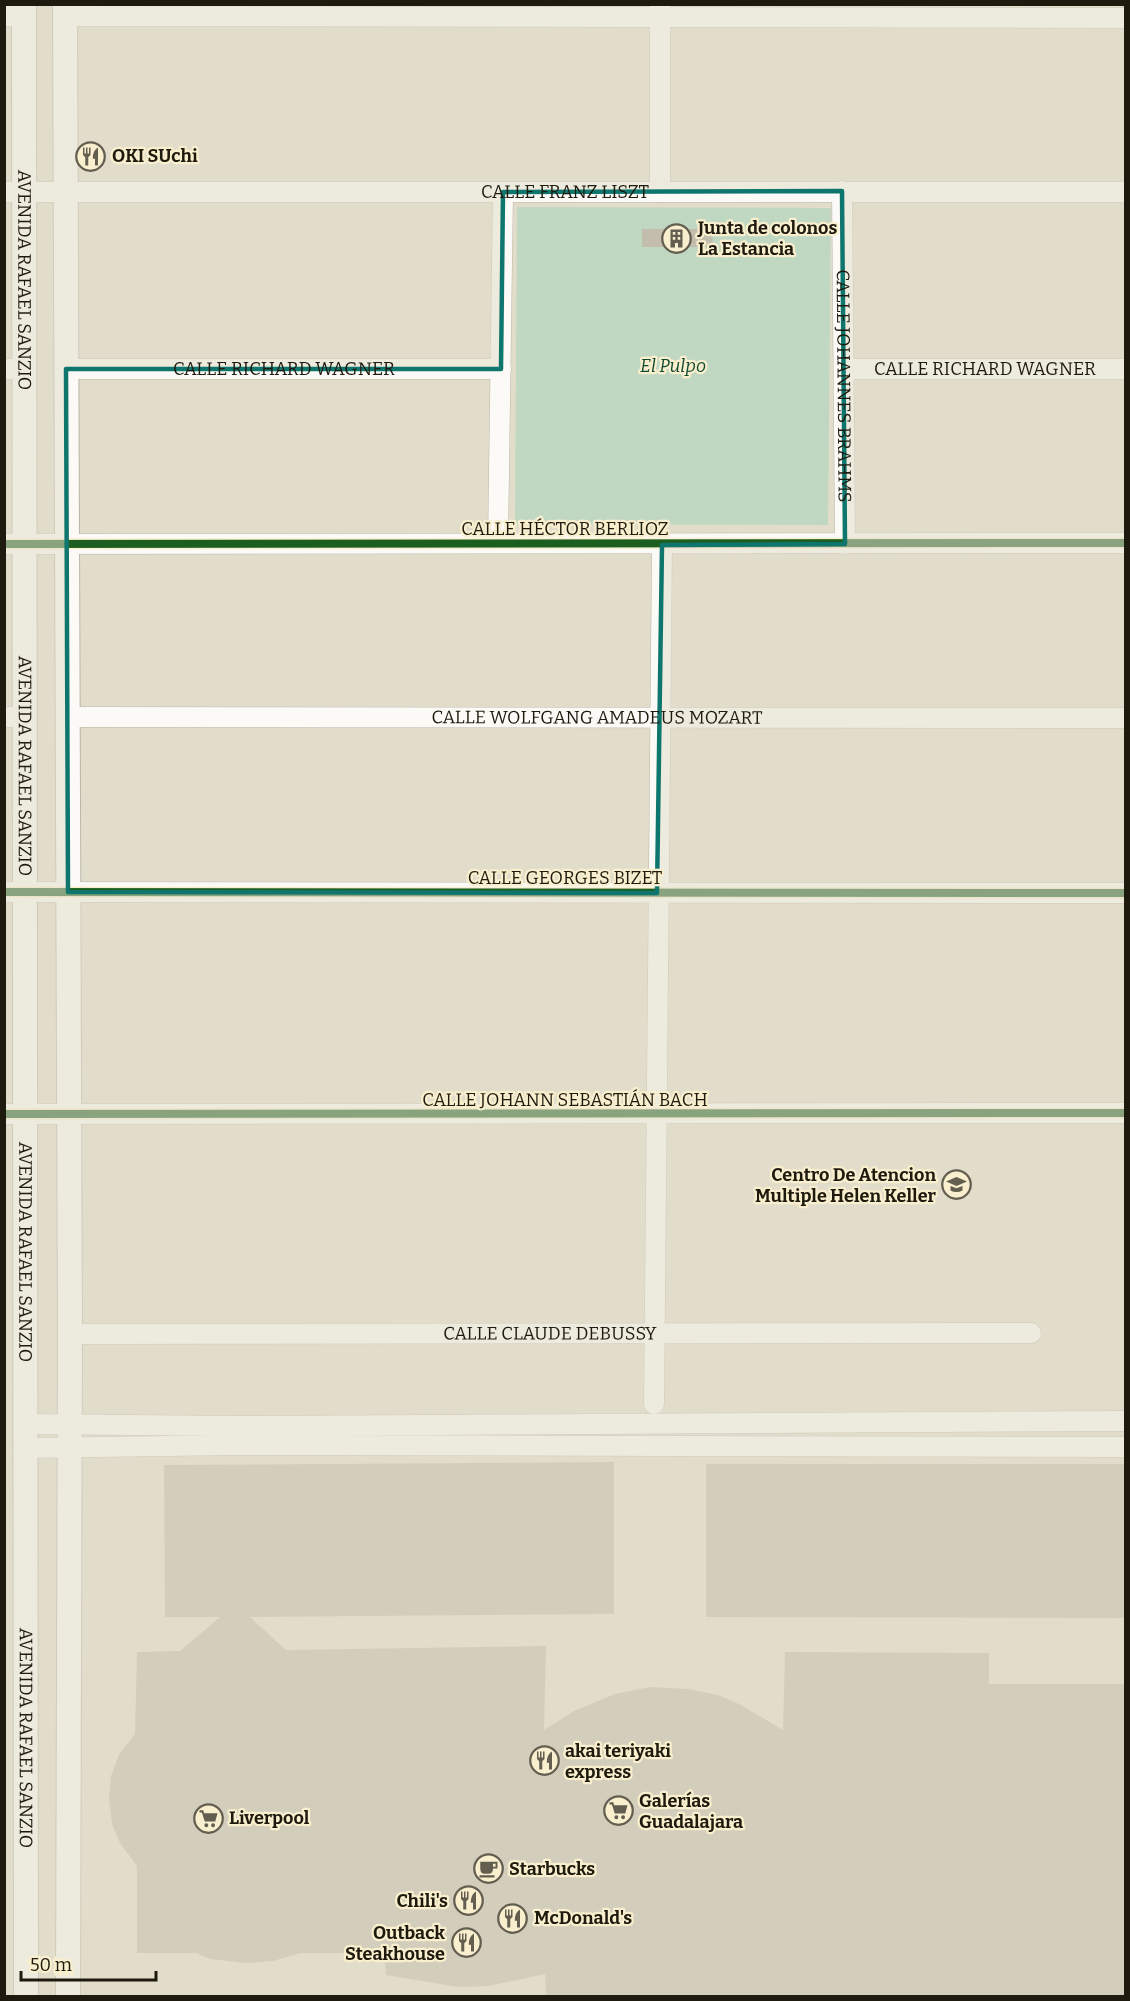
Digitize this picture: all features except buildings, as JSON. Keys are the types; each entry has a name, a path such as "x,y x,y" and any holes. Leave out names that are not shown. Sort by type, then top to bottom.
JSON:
{"main road":[{"path":"65,10 70,1334 68,1996"},
{"name":"AVENIDA RAFAEL SANZIO","path":"18,12 14,192 15,1114 25,1424 26,1996"}],"street":[{"path":"65,10 660,10 1125,18"},
{"path":"660,10 660,192"},
{"name":"CALLE FRANZ LISZT","path":"14,192 1125,192"},
{"path":"498,543 503,192"},
{"name":"CALLE JOHANNES BRAHMS","path":"842,192 845,544"},
{"name":"CALLE RICHARD WAGNER","path":"66,369 501,369"},
{"name":"CALLE RICHARD WAGNER","path":"844,369 1125,369"},
{"name":"CALLE HÉCTOR BERLIOZ","path":"14,544 1125,543"},
{"path":"654,1404 662,545"},
{"name":"CALLE WOLFGANG AMADEUS MOZART","path":"67,717 1125,718"},
{"name":"CALLE GEORGES BIZET","path":"15,892 1125,893"},
{"name":"CALLE JOHANN SEBASTIÁN BACH","path":"15,1114 1125,1113"},
{"name":"CALLE CLAUDE DEBUSSY","path":"70,1334 1030,1333"},
{"path":"25,1424 1125,1421"},
{"path":"188,1446 189,1425"},
{"path":"25,1448 188,1446 1125,1447"}],"highlighted area":[{"path":"842,191 845,544 662,545 657,893 68,892 66,369 501,369 503,192"}],"green space":[{"name":"El Pulpo","path":"517,207 831,208 828,525 515,524"}],"cycle path":[{"path":"4,544 1126,543"},
{"path":"4,892 1126,893"},
{"path":"4,1114 1126,1113"}],"place":[{"name":"OKI SUchi","path":"91,156"},
{"name":"Junta de colonos La Estancia","path":"677,238"},
{"name":"Centro De Atencion Multiple Helen Keller","path":"957,1185"},
{"name":"akai teriyaki express","path":"544,1761"},
{"name":"Galerías Guadalajara","path":"618,1811"},
{"name":"Liverpool","path":"208,1818"},
{"name":"Starbucks","path":"488,1869"},
{"name":"Chili's","path":"469,1901"},
{"name":"McDonald's","path":"513,1918"},
{"name":"Outback Steakhouse","path":"466,1943"}]}
